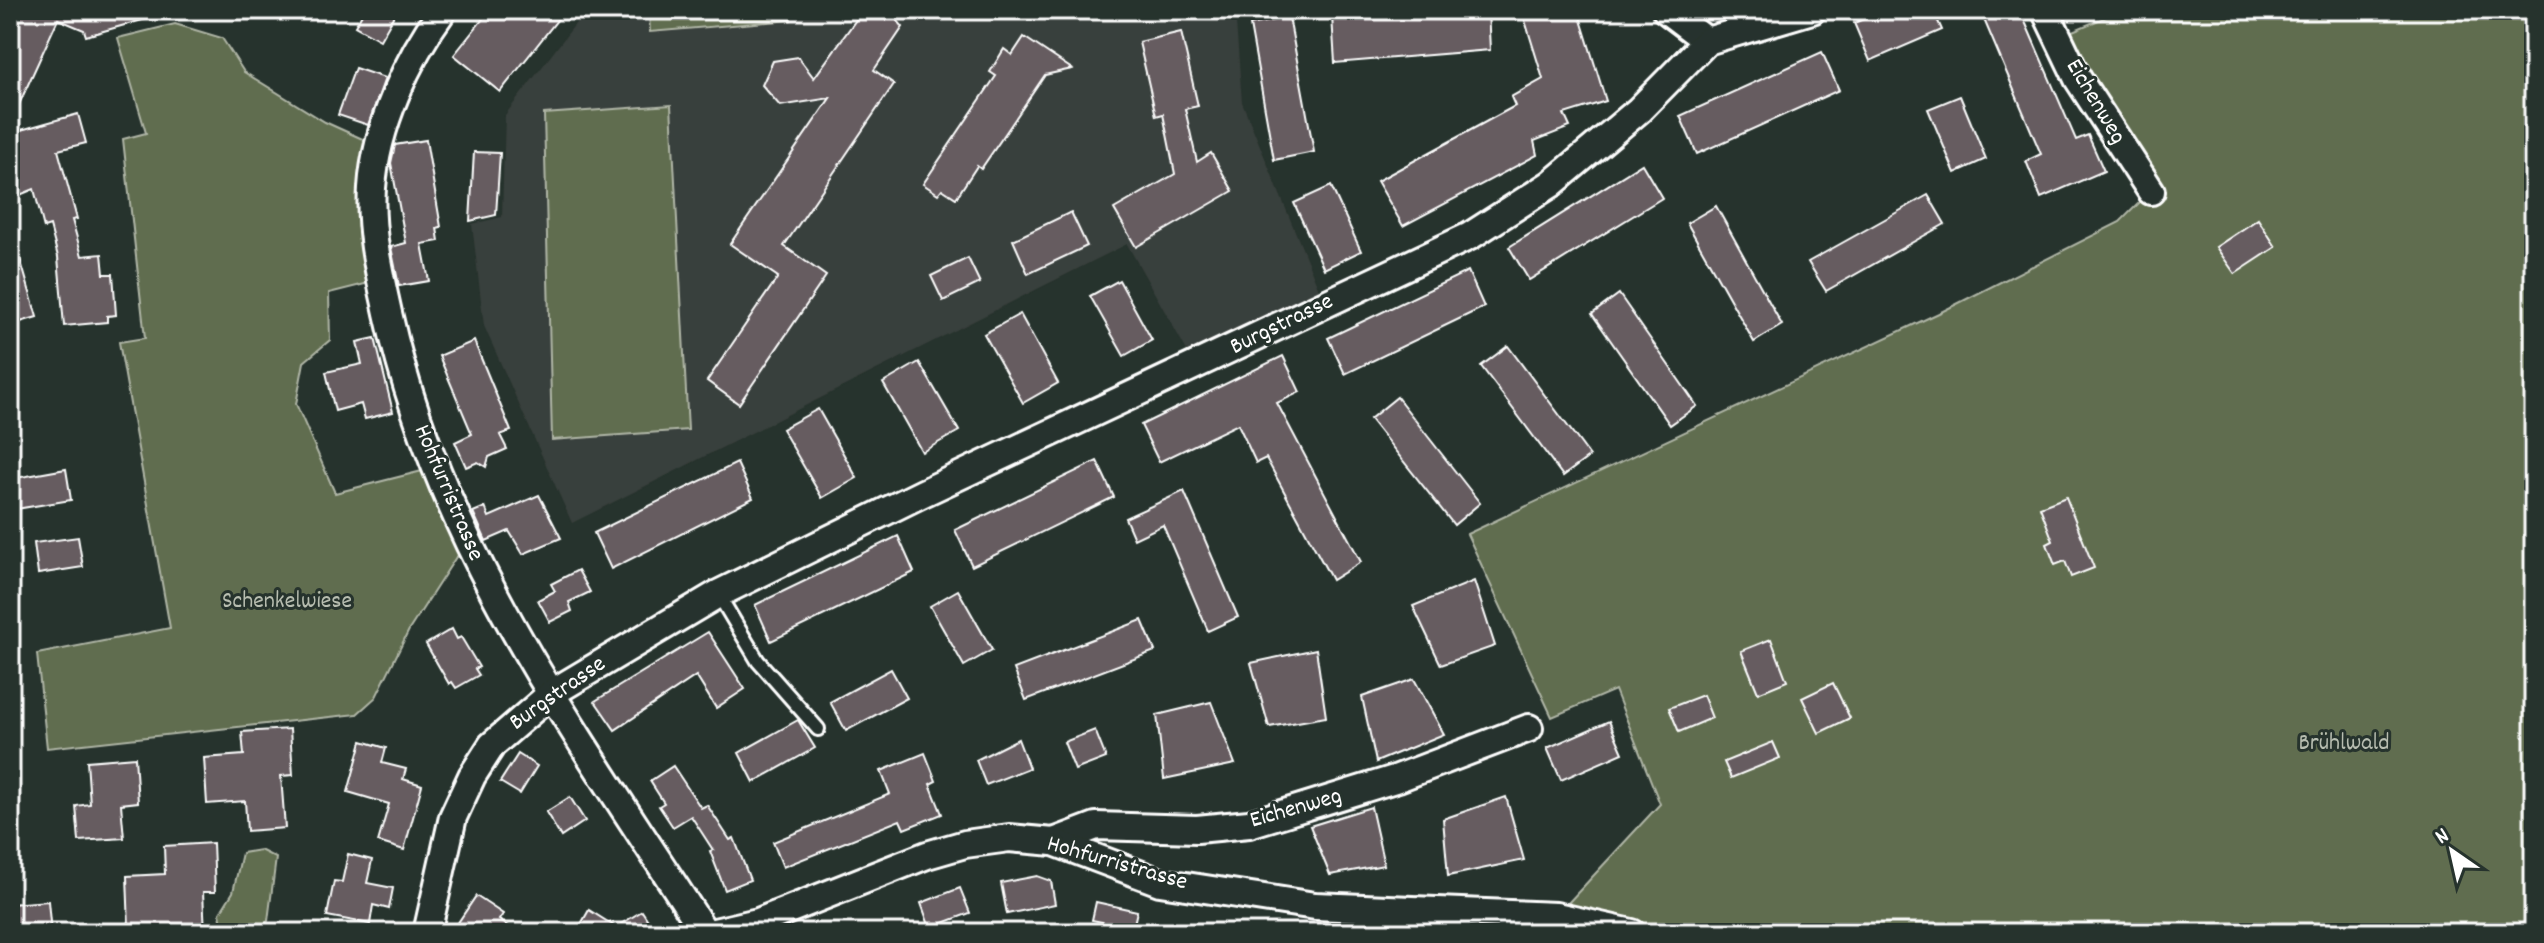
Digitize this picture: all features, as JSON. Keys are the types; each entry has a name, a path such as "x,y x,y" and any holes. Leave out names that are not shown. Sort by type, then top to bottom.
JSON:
{"street":[{"name":"Hohfurristrasse","path":"443,10 413,61 378,146 372,186 371,225 405,383 434,468 469,550 552,693 708,933 758,922 965,844 1009,838 1054,842 1160,882 1300,904 1556,916 1632,933"},
{"path":"1666,10 1707,41"},
{"name":"Burgstrasse","path":"427,933 453,817 472,776 492,745 552,693 718,594 923,493 1470,236 1551,184 1639,110 1707,41 1812,10"},
{"name":"Eichenweg","path":"2045,10 2078,79 2151,191"},
{"name":"Eichenweg","path":"1054,842 1096,826 1197,829 1249,824 1398,778 1529,728"}],"lane":[{"path":"718,594 758,661 818,729"}],"shaded area":[{"path":"586,10 1235,10 1242,102 1325,304 1196,367 1127,244 572,523 484,326 472,224 502,217 505,115"}],"green space":[{"path":"649,10 790,10 791,20 650,32"},
{"name":"Brühlwald","path":"2123,10 2534,10 2534,933 1556,933 1556,916 1660,804 1615,690 1552,717 1467,534 1943,311 2120,222 2151,191 2065,34"},
{"name":"Schenkelwiese","path":"175,24 222,38 244,72 325,122 378,146 381,280 329,293 330,340 304,362 296,404 335,493 434,468 469,550 456,557 409,630 376,697 357,714 47,748 37,654 170,628 119,342 145,338 123,139 146,133 118,38"},
{"path":"671,105 688,430 552,440 544,114"},
{"path":"260,850 276,858 268,921 254,933 223,933 220,913 233,892 242,853"}],"building":[{"path":"21,10 152,10 153,17 86,36 84,30 58,19 10,124 10,35"},
{"path":"364,10 397,10 380,40 355,26"},
{"path":"490,10 565,10 500,92 454,55"},
{"path":"863,10 889,10 903,27 874,70 894,84 784,246 826,276 739,404 707,381 778,277 730,244 830,98 780,106 762,85 773,61 798,57 814,78"},
{"path":"1418,10 1488,10 1490,50 1335,63 1332,16"},
{"path":"1535,10 1578,10 1606,101 1564,114 1570,127 1534,141 1537,155 1403,226 1377,181 1515,106 1511,97 1543,79 1523,14"},
{"path":"1885,10 1933,10 1942,30 1870,61 1854,23"},
{"path":"1980,10 2020,10 2076,140 2088,135 2104,171 2041,198 2026,161 2041,154"},
{"path":"1289,17 1314,152 1274,160 1250,25"},
{"path":"1181,32 1198,106 1185,109 1197,162 1211,153 1233,191 1136,247 1114,209 1175,174 1163,114 1156,116 1139,42"},
{"path":"1024,37 1072,69 1045,75 981,169 977,166 956,198 942,189 938,194 923,184 996,76 990,72 1004,49 1012,55"},
{"path":"1822,52 1839,90 1697,154 1680,116"},
{"path":"355,68 385,78 368,125 338,115"},
{"path":"1960,96 1986,159 1955,173 1928,109"},
{"path":"78,114 86,143 58,150 77,219 72,220 82,256 102,254 104,274 113,274 116,315 107,316 107,322 64,326 58,257 50,226 44,228 34,189 10,199 10,133"},
{"path":"426,140 441,227 437,228 439,241 422,244 429,281 399,286 391,247 406,243 391,163 395,145"},
{"path":"474,152 500,153 496,215 470,221"},
{"path":"1642,164 1662,198 1529,280 1509,247"},
{"path":"1331,186 1361,251 1324,269 1294,203"},
{"path":"1928,195 1945,224 1826,291 1808,262"},
{"path":"1716,206 1782,325 1754,342 1687,223"},
{"path":"1071,212 1087,246 1028,274 1013,240"},
{"path":"2258,219 2276,247 2235,274 2216,247"},
{"path":"15,241 37,317 17,323 10,299 10,242"},
{"path":"968,258 980,283 943,301 931,276"},
{"path":"1468,271 1484,307 1345,374 1328,338"},
{"path":"1119,280 1152,340 1124,356 1090,296"},
{"path":"1619,294 1697,406 1670,425 1592,314"},
{"path":"1020,314 1058,383 1023,403 984,334"},
{"path":"375,338 393,412 365,419 361,404 335,411 326,372 362,364 357,342"},
{"path":"474,341 511,431 500,435 507,449 489,457 486,467 478,462 466,467 455,442 472,434 439,356"},
{"path":"1508,346 1590,456 1563,476 1481,366"},
{"path":"1283,356 1300,392 1277,403 1361,562 1332,580 1266,458 1256,463 1238,424 1159,462 1141,425"},
{"path":"919,362 959,431 922,452 883,383"},
{"path":"1397,397 1480,503 1454,525 1370,419"},
{"path":"818,409 857,478 822,498 782,429"},
{"path":"1097,461 1114,497 972,566 955,530"},
{"path":"737,463 753,498 611,569 594,533"},
{"path":"66,469 71,500 10,510 10,479"},
{"path":"1184,491 1238,617 1208,631 1163,525 1134,539 1125,518"},
{"path":"539,495 561,538 523,554 509,531 486,541 473,512 485,507 489,517"},
{"path":"2066,497 2094,568 2071,577 2065,561 2055,565 2047,544 2053,541 2040,507"},
{"path":"898,536 914,572 771,641 755,605"},
{"path":"78,537 83,567 38,574 34,543"},
{"path":"578,570 590,592 569,602 572,611 550,622 538,600 555,591 551,584"},
{"path":"1474,581 1495,646 1441,665 1413,606"},
{"path":"958,590 992,650 964,666 930,606"},
{"path":"1142,620 1155,651 1026,700 1014,669"},
{"path":"452,629 457,639 461,637 479,667 475,669 479,675 456,688 452,682 449,684 426,644"},
{"path":"708,632 745,689 716,708 696,676 615,730 595,701"},
{"path":"1771,639 1787,681 1758,693 1741,651"},
{"path":"1316,649 1326,717 1269,727 1251,663"},
{"path":"891,669 907,698 846,731 830,702"},
{"path":"1414,679 1444,734 1376,762 1362,697"},
{"path":"1833,683 1850,718 1819,733 1802,698"},
{"path":"1703,695 1712,718 1679,732 1669,708"},
{"path":"1211,702 1235,764 1164,779 1157,715"},
{"path":"798,720 815,748 754,782 739,753"},
{"path":"1609,721 1623,753 1561,780 1547,748"},
{"path":"290,729 293,775 281,776 285,828 247,831 245,801 207,804 204,758 244,755 242,732"},
{"path":"1095,730 1106,758 1075,770 1064,742"},
{"path":"1018,739 1029,768 986,785 976,760"},
{"path":"362,741 386,748 382,763 406,769 403,779 422,785 404,850 378,842 389,804 348,792"},
{"path":"1773,742 1780,758 1731,778 1724,762"},
{"path":"925,753 936,781 930,784 942,814 904,829 900,820 783,867 773,842 890,794 881,771"},
{"path":"518,754 537,766 520,794 500,782"},
{"path":"135,757 138,802 121,804 124,838 79,841 76,806 90,804 87,761"},
{"path":"673,766 701,808 707,805 730,840 734,838 750,880 725,890 710,851 713,850 691,816 673,827 659,806 664,803 650,781"},
{"path":"570,797 585,821 561,837 546,812"},
{"path":"1506,797 1524,860 1448,876 1443,819"},
{"path":"1371,807 1384,865 1330,875 1310,826"},
{"path":"213,843 215,892 203,892 205,933 170,933 169,926 129,928 127,876 165,874 164,846"},
{"path":"348,854 372,860 367,883 393,888 389,909 373,905 370,924 327,916 334,881 342,882"},
{"path":"1037,876 1051,881 1055,904 1007,914 1001,883"},
{"path":"960,888 970,913 930,928 921,903"},
{"path":"476,896 503,914 499,920 518,933 451,933"},
{"path":"48,901 51,933 10,933 10,904"},
{"path":"1096,902 1137,911 1132,933 1100,933 1102,922 1092,920"},
{"path":"589,910 616,927 642,911 656,933 576,933"}]}
